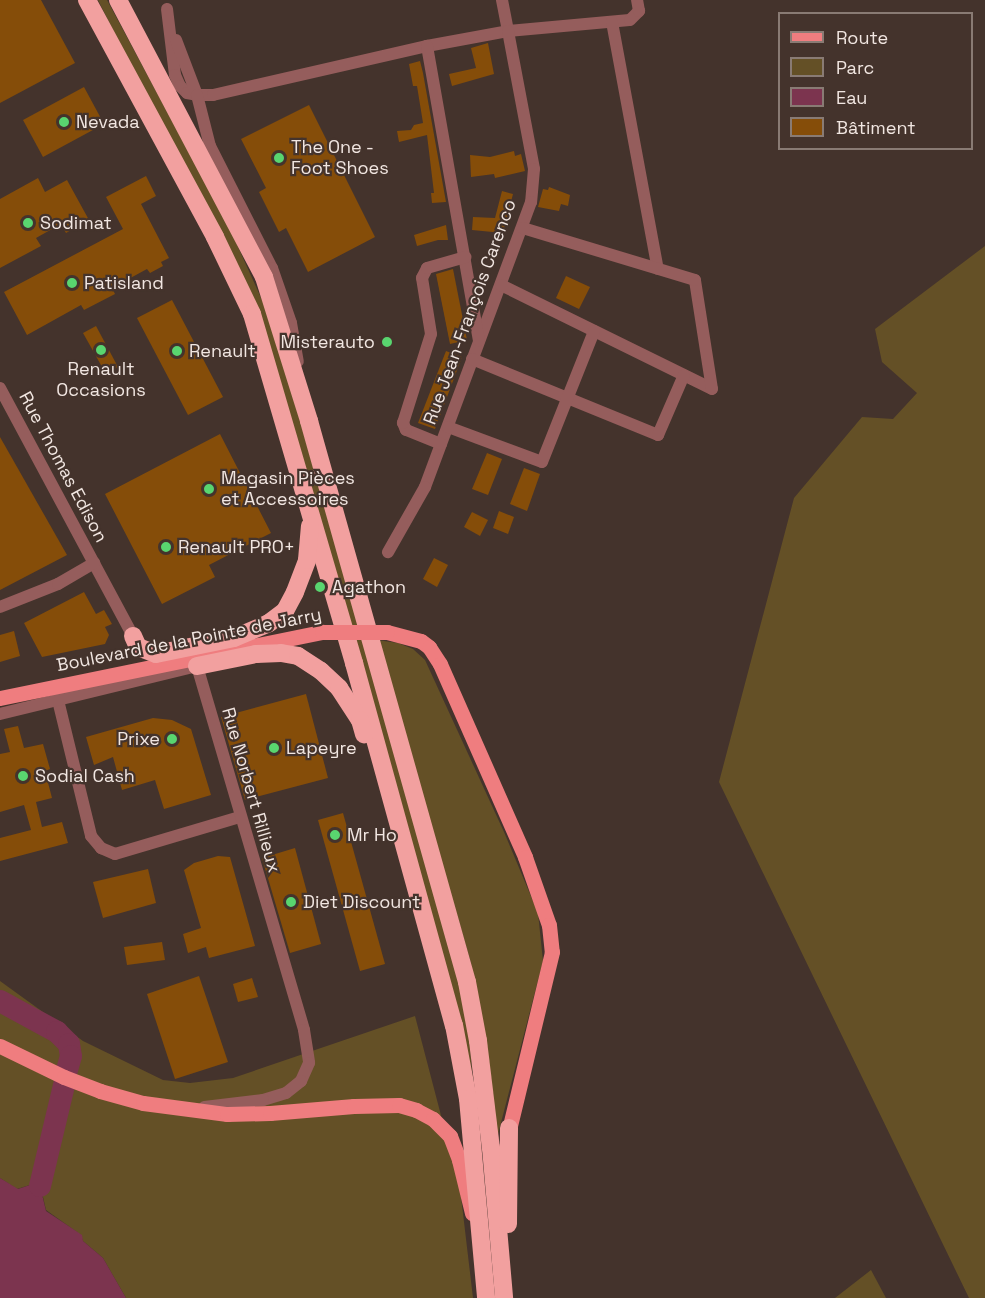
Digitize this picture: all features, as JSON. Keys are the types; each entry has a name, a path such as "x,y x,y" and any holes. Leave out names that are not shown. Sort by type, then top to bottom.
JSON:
{"highway":[{"path":"87,0 215,237 252,314 416,882 454,1025 468,1099 486,1298"},
{"path":"118,0 264,277 309,422 467,982 484,1089 504,1298"},
{"path":"133,636 138,647 156,654 234,638 270,623 285,611 302,576 307,560 310,515"},
{"path":"197,666 256,654 281,653 298,656 321,671 339,688 360,720 387,809 416,882"},
{"path":"509,1128 507,1186 511,1298"}],"main road":[{"name":"Boulevard de la Pointe de Jarry","path":"0,698 57,692 322,632 387,632 421,641 429,647 440,664 542,900 549,925 552,952 532,1049 509,1128 498,1253"},
{"path":"0,1046 100,1091 143,1103 227,1114 354,1106 399,1106 433,1119 450,1136 459,1160 483,1270"}],"street":[{"name":"Rue Jean-François Carenco","path":"388,552 425,487 531,202 534,169 502,0"},
{"path":"197,95 213,95 427,46 508,31 635,18 639,11 637,0"},
{"path":"166,5 197,95 210,146 276,279 291,323 309,422"},
{"path":"612,22 658,268"},
{"path":"427,46 479,340"},
{"path":"501,285 712,389 695,280 523,228"},
{"path":"441,444 406,430 403,423 431,334 422,278 427,268 465,257"},
{"path":"448,428 542,462 594,331"},
{"path":"472,359 658,435 684,375"},
{"name":"Rue Thomas Edison","path":"0,388 133,636"},
{"name":"Rue Thomas Edison","path":"0,607 58,584 94,563"},
{"name":"Boulevard de la Pointe de Jarry","path":"0,714 57,692 197,666"},
{"name":"Rue Norbert Rillieux","path":"182,1109 276,1097 301,1081 309,1063 308,1046 197,666"},
{"path":"57,692 91,836 101,848 115,854 240,817"}],"green space":[{"path":"98,0 107,0 229,227 272,322 458,978 469,1034 474,1098 282,389"},
{"path":"985,246 985,1298 969,1298 719,782 794,498 862,417 893,419 917,393 882,362 875,329"},
{"path":"377,640 398,643 413,649 425,660 504,832 538,913 543,961 497,1138 471,963"},
{"path":"0,981 83,1041 163,1080 190,1083 233,1078 415,1016 460,1188 473,1298 126,1298 103,1258 83,1241 81,1235 46,1210 43,1197 33,1184 17,1189 0,1178"},
{"path":"871,1270 886,1298 835,1298"}],"water":[{"path":"0,1178 18,1189 33,1184 40,1186 46,1211 82,1235 83,1241 103,1258 126,1298 0,1298"}],"building":[{"path":"0,0 41,0 75,63 0,103"},
{"path":"488,43 494,74 452,86 449,74 476,68 471,48"},
{"path":"420,61 446,202 432,203 431,193 434,193 427,135 399,142 397,131 411,130 414,125 423,123 417,86 413,86 409,64"},
{"name":"Nevada","path":"84,87 104,124 43,157 23,120"},
{"path":"309,105 375,237 308,272 286,228 279,232 259,192 266,188 241,139"},
{"path":"514,151 515,156 521,154 525,171 495,178 494,174 471,177 470,155 490,157"},
{"name":"Patisland","path":"146,176 156,196 141,204 169,258 161,262 163,266 150,273 147,269 112,288 115,294 84,310 81,305 27,335 4,292 123,229 106,197"},
{"name":"Sodimat","path":"38,178 45,192 67,180 89,220 66,233 61,224 36,238 41,246 0,268 0,199"},
{"path":"549,187 570,195 568,206 561,204 559,211 538,207 543,189 548,190"},
{"path":"502,191 513,194 503,233 472,230 473,217 495,218"},
{"path":"446,225 448,240 438,240 417,246 414,235"},
{"path":"453,269 467,340 450,344 436,274"},
{"path":"566,276 590,287 579,309 556,298"},
{"name":"Renault","path":"172,300 223,397 188,415 137,318"},
{"name":"Renault Occasions","path":"96,326 118,367 106,374 83,333"},
{"path":"446,351 462,357 435,429 418,423"},
{"path":"220,434 271,533 209,565 215,577 162,604 105,494"},
{"path":"0,437 67,555 0,590"},
{"path":"487,453 502,459 488,495 472,489"},
{"path":"524,468 540,474 527,511 510,504"},
{"path":"499,511 514,517 508,534 493,528"},
{"path":"472,512 488,520 480,536 464,527"},
{"path":"434,558 448,565 437,587 423,579"},
{"path":"84,592 96,614 104,610 112,624 105,627 109,635 105,644 42,657 24,623"},
{"path":"14,631 20,656 0,662 0,635"},
{"name":"Lapeyre","path":"306,694 328,778 245,800 221,717"},
{"path":"153,718 172,720 191,729 211,795 164,809 155,780 122,790 113,757 94,765 86,737"},
{"path":"18,726 24,748 43,744 50,769 45,771 52,798 36,802 42,827 62,822 68,843 0,861 0,838 31,830 24,805 0,812 0,754 10,752 4,729"},
{"path":"343,813 385,964 360,971 318,820"},
{"path":"295,848 321,944 290,953 262,858"},
{"path":"218,856 230,857 255,946 209,958 206,947 188,953 183,934 201,928 184,870 194,863"},
{"path":"148,869 156,903 103,918 93,882"},
{"path":"162,942 165,960 127,965 124,947"},
{"path":"199,976 228,1062 175,1079 147,994"},
{"path":"252,978 258,997 238,1002 233,984"}],"waterway":[{"path":"0,1001 57,1032 69,1044 71,1056 67,1070"},
{"path":"40,1186 64,1085"}],"place":[{"name":"Nevada","path":"64,122"},
{"name":"The One - Foot Shoes","path":"279,158"},
{"name":"Sodimat","path":"28,223"},
{"name":"Patisland","path":"72,283"},
{"name":"Misterauto","path":"387,342"},
{"name":"Renault Occasions","path":"101,350"},
{"name":"Renault","path":"177,351"},
{"name":"Magasin Pièces et Accessoires","path":"209,489"},
{"name":"Renault PRO+","path":"166,547"},
{"name":"Agathon","path":"320,587"},
{"name":"Prixe","path":"172,739"},
{"name":"Lapeyre","path":"274,748"},
{"name":"Sodial Cash","path":"23,776"},
{"name":"Mr Ho","path":"335,835"},
{"name":"Diet Discount","path":"291,902"}]}
